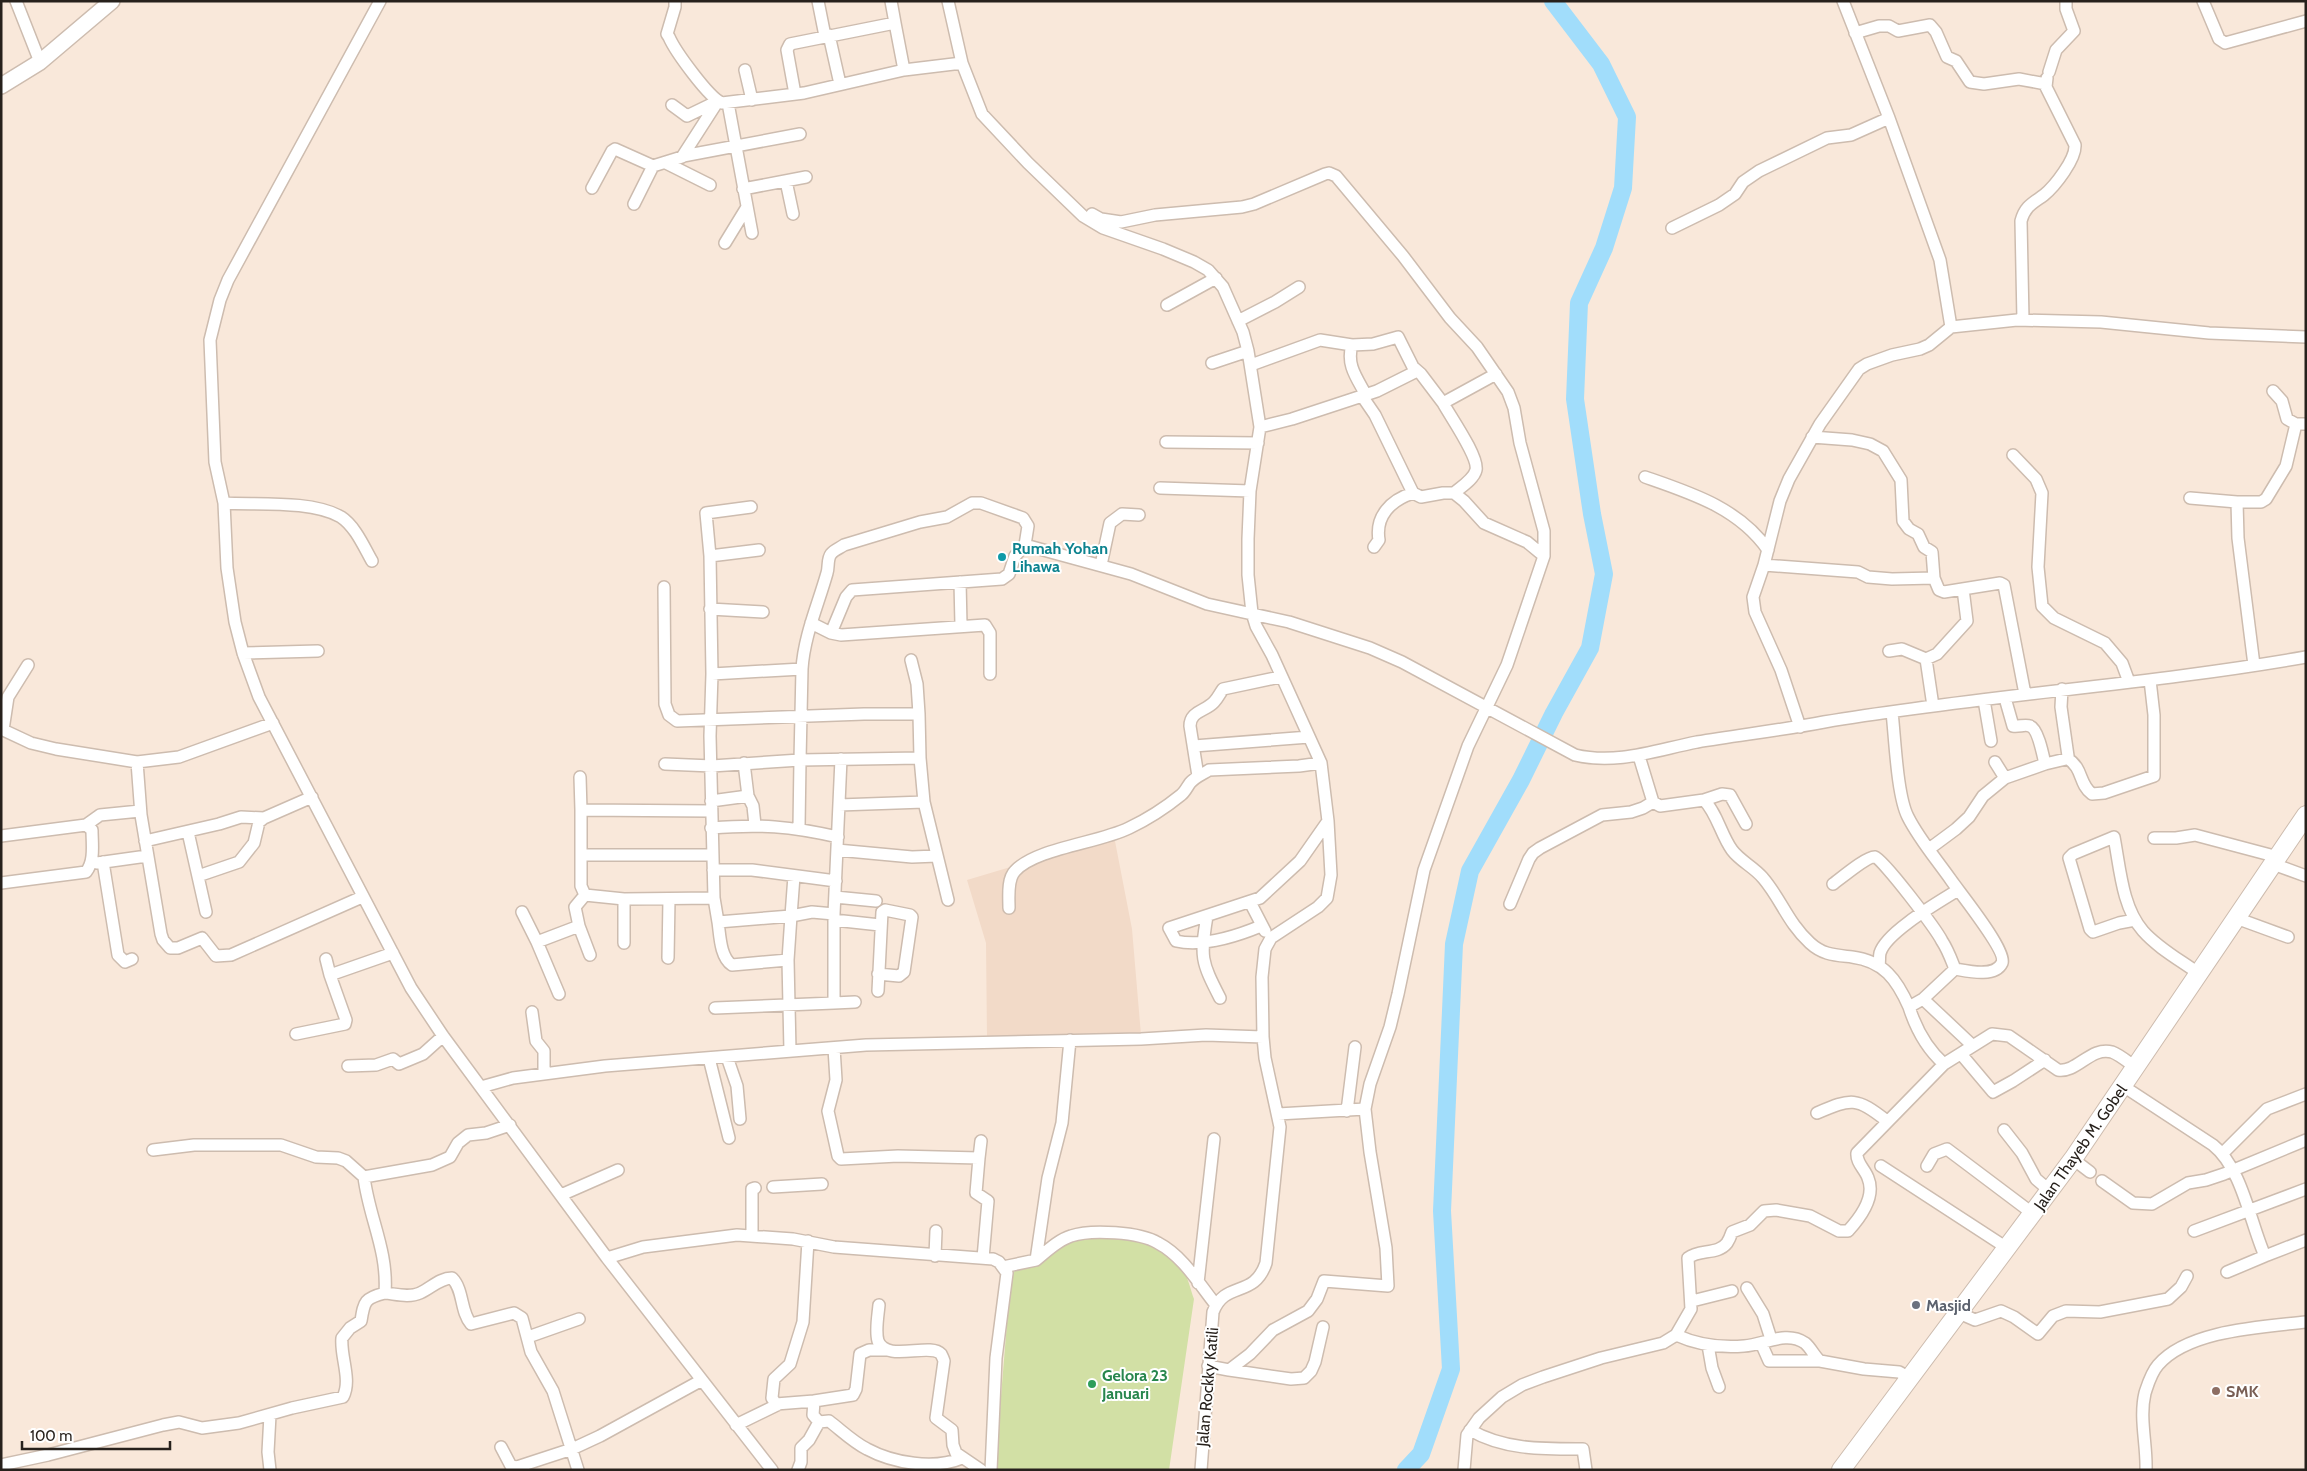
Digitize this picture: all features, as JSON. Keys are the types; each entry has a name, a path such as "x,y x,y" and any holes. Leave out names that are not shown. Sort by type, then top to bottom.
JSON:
{"main road":[{"name":"Jalan Thayeb M. Gobel","path":"1840,1470 2073,1159 2306,815"}],"street":[{"path":"16,1 37,55"},
{"path":"1,86 37,55 112,1"},
{"path":"380,1 318,113 298,155 264,213 220,300 210,340 215,462 224,503 227,568 235,622 243,653 259,697 411,988 443,1036 662,1332 772,1470"},
{"path":"675,1 675,8 667,34 700,81 723,102 736,148 752,233"},
{"path":"818,1 840,84"},
{"path":"890,1 904,70"},
{"path":"948,1 962,63 982,114 1028,163 1083,216 1103,228 1194,262 1216,278 1225,291 1248,351 1260,427 1250,491 1248,575 1252,613 1256,626 1272,655 1280,677 1321,763 1328,821 1331,875 1327,898 1307,915 1271,938 1265,949 1262,977 1263,1037 1265,1058 1278,1114 1279,1143 1266,1263 1260,1277 1254,1283 1224,1296 1216,1305 1184,1265 1159,1243 1139,1236 1102,1233 1071,1236 1051,1247 1036,1260 1003,1267"},
{"path":"1843,1 1889,118 1940,260 1950,327"},
{"path":"2024,320 2022,221 2024,213 2032,202 2045,194 2064,171 2075,151 2075,145 2047,78 2056,50 2074,31 2066,8 2066,1"},
{"path":"2203,1 2219,39 2225,43 2306,21"},
{"path":"796,94 787,46 894,23"},
{"path":"1855,33 1878,26 1888,26 1898,31 1925,24 1930,25 1936,32 1947,57 1956,61 1970,82 1984,84 2019,79 2047,78"},
{"path":"672,105 687,116 723,102 796,94 904,70 962,63"},
{"path":"745,70 752,100"},
{"path":"683,156 723,102"},
{"path":"1672,228 1719,205 1735,194 1743,182 1758,171 1827,138 1851,134 1889,118"},
{"path":"592,188 615,148 653,166 683,156 736,148 800,134"},
{"path":"666,163 710,185"},
{"path":"634,204 653,166"},
{"path":"1058,191 1101,219 1121,222 1155,216 1248,206 1325,174 1332,174 1342,181 1403,256 1434,298 1477,347 1508,392 1514,408 1520,442 1544,531 1544,556 1507,665 1486,707 1451,791 1424,870 1390,1027 1370,1084 1365,1109 1386,1248 1388,1286 1324,1281 1317,1299 1308,1311 1273,1330 1250,1354 1229,1370"},
{"path":"743,189 806,177"},
{"path":"786,181 793,214"},
{"path":"725,243 747,207"},
{"path":"1167,306 1216,278"},
{"path":"1238,321 1299,287"},
{"path":"1800,727 1780,670 1755,612 1753,598 1764,565 1780,501 1812,437 1859,369 1892,355 1920,349 1950,327 2024,320 2101,322 2209,333 2306,337"},
{"path":"1251,365 1320,340 1352,345 1372,344 1398,337 1408,359 1443,403 1462,434 1476,465 1474,473 1454,493"},
{"path":"1352,345 1349,355 1350,364 1413,493 1421,497 1454,493 1484,523 1527,542 1544,556"},
{"path":"1212,363 1248,351"},
{"path":"1260,427 1292,419 1364,395 1403,380 1417,371"},
{"path":"1443,403 1496,374"},
{"path":"2190,498 2237,502 2261,502 2266,499 2286,466 2301,424 2287,419 2282,401 2273,391"},
{"path":"1812,437 1870,444 1888,456 1901,482 1903,521 1909,529 1918,534 1924,546 1932,552 1936,587 1942,592 2000,583 2004,585 2025,694"},
{"path":"1166,442 1258,443"},
{"path":"2013,455 2036,478 2042,493 2038,567 2042,606 2054,618 2105,643 2122,663 2129,682"},
{"path":"1645,477 1707,500 1728,511 1759,537 1768,550"},
{"path":"1160,488 1250,491"},
{"path":"1374,547 1379,540 1378,526 1381,517 1396,501 1413,493"},
{"path":"2237,502 2238,538 2254,665"},
{"path":"224,503 295,506 321,510 341,518 361,542 372,561"},
{"path":"799,828 803,655 827,572 829,558 844,545 920,522 947,517 972,503 981,503 1023,518 1028,526 1025,545 1015,556 1010,574 1006,577 852,590 846,597 831,633"},
{"path":"751,507 706,512 710,556 712,674 711,828 714,898 724,954 728,962 732,965 788,960"},
{"path":"1101,565 1110,523 1122,514 1139,516"},
{"path":"1025,545 1131,574 1207,604 1289,622 1370,648 1402,662 1528,728 1575,755 1595,759 1639,756 1682,745 1933,706 2062,689 2150,680 2306,657"},
{"path":"710,556 759,550"},
{"path":"1764,565 1858,572 1868,577 1892,579 1934,578"},
{"path":"960,582 961,625"},
{"path":"664,588 666,710 669,716 677,721 711,718 919,714"},
{"path":"1889,651 1902,649 1926,659 1937,654 1967,621 1963,589"},
{"path":"710,608 763,612"},
{"path":"811,623 831,633 841,635 982,624 988,627 990,633 990,674"},
{"path":"243,653 318,651"},
{"path":"1926,659 1933,706"},
{"path":"911,660 917,684 924,802 948,900"},
{"path":"28,665 8,697 2,730 31,743 56,749 136,762 179,757 273,723"},
{"path":"712,674 802,669"},
{"path":"1198,776 1190,720 1195,714 1210,705 1223,688 1280,677"},
{"path":"2062,689 2061,707 2067,758 2077,766 2086,789 2092,794 2104,793 2154,776 2154,715 2150,680"},
{"path":"2005,698 2014,726 2028,726 2034,730 2042,746 2045,764"},
{"path":"1984,700 1991,741"},
{"path":"1892,712 1905,809 1908,818 1985,927 2002,957 2002,964 1996,970 1955,969 1923,999 1909,1007"},
{"path":"1194,746 1309,737"},
{"path":"1639,756 1653,802 1660,806 1704,800 1722,794 1730,795 1746,824"},
{"path":"664,764 712,766 800,760 920,758"},
{"path":"1928,848 1956,829 1969,817 1983,796 2005,778 2067,758"},
{"path":"834,1003 834,917 841,759"},
{"path":"136,762 140,811 161,934 165,943 173,949 202,938 216,956 231,956 362,897"},
{"path":"1995,762 2005,778"},
{"path":"744,763 748,796 753,806 755,825"},
{"path":"1009,908 1010,880 1013,872 1019,867 1032,859 1106,838 1128,829 1157,813 1183,794 1190,783 1198,776 1209,770 1299,766 1321,763"},
{"path":"580,777 581,886 585,895"},
{"path":"581,810 711,806 748,796"},
{"path":"198,876 239,862 254,843 259,822 312,797"},
{"path":"1704,800 1733,852 1762,877 1786,916 1811,944 1822,952 1834,956 1854,957 1879,965 1894,978 1909,1007 1921,1037 1944,1064"},
{"path":"839,805 924,802"},
{"path":"1510,904 1529,859 1540,848 1602,815 1631,812 1653,802"},
{"path":"1,836 86,825 100,815 140,811"},
{"path":"145,840 188,832 241,817 264,818"},
{"path":"1261,926 1241,934 1188,944 1176,941 1169,928 1260,898 1300,861 1328,821"},
{"path":"86,825 92,830 97,863 118,955 124,962 132,959"},
{"path":"711,828 755,825 799,828 838,836"},
{"path":"188,832 206,912"},
{"path":"2154,838 2176,838 2195,835 2276,860 2306,876"},
{"path":"2135,920 2119,922 2093,932 2090,929 2069,858 2073,854 2114,837 2123,882 2135,920 2150,938 2198,973"},
{"path":"837,850 912,857 937,856"},
{"path":"582,855 712,854"},
{"path":"1,883 79,875 97,863 147,856"},
{"path":"1833,884 1867,859 1876,858 1883,862 1942,940 1955,969"},
{"path":"713,870 752,870 836,881"},
{"path":"790,1051 788,960 794,876"},
{"path":"1879,965 1881,952 1888,942 1920,913 1958,890"},
{"path":"585,895 624,899 714,898"},
{"path":"585,895 575,907 579,926 590,955"},
{"path":"835,897 876,901"},
{"path":"624,899 624,943"},
{"path":"668,958 669,899"},
{"path":"1250,902 1261,926 1271,938"},
{"path":"878,974 899,976 904,972 912,917 907,913 885,910 882,912 880,925 878,974 878,991"},
{"path":"522,912 559,994"},
{"path":"718,922 790,916 812,912 880,925"},
{"path":"1207,916 1202,941 1203,961 1208,978 1220,998"},
{"path":"2236,918 2288,937"},
{"path":"537,942 579,926"},
{"path":"330,975 393,953"},
{"path":"296,1034 345,1024 346,1020 326,959"},
{"path":"1923,999 1973,1046"},
{"path":"715,1008 856,1002"},
{"path":"532,1012 536,1041 544,1052 544,1074"},
{"path":"1464,1470 1465,1448 1470,1430 1502,1398 1522,1385 1600,1358 1663,1343 1676,1335 1686,1318 1692,1301 1687,1278 1688,1258 1696,1252 1719,1249 1724,1246 1732,1232 1750,1226 1764,1211 1776,1210 1810,1216 1839,1231 1848,1231 1868,1202 1870,1193 1868,1178 1856,1155 1886,1121 1944,1064 1992,1034 2008,1036 2058,1070 2064,1071 2088,1058 2106,1052 2112,1052 2135,1067"},
{"path":"481,1087 497,1081 544,1074 664,1060 834,1048 928,1043 1140,1039 1206,1035 1263,1037"},
{"path":"348,1066 376,1065 392,1059 399,1064 404,1063 423,1054 443,1036"},
{"path":"1036,1260 1048,1178 1062,1123 1070,1040"},
{"path":"1347,1111 1355,1047"},
{"path":"834,1048 836,1080 828,1111 838,1156 841,1159 898,1156 979,1158"},
{"path":"1961,1054 1993,1092 2014,1081 2044,1060"},
{"path":"727,1056 737,1086 740,1119"},
{"path":"709,1058 729,1138"},
{"path":"2123,1086 2223,1153 2232,1170 2265,1256"},
{"path":"2223,1153 2265,1110 2306,1094"},
{"path":"1817,1114 1840,1104 1861,1103 1886,1121"},
{"path":"1278,1114 1365,1109"},
{"path":"364,1177 432,1165 450,1157 458,1143 468,1135 486,1133 510,1125"},
{"path":"2004,1130 2022,1153 2036,1179 2050,1191"},
{"path":"1198,1283 1214,1139"},
{"path":"2102,1181 2133,1203 2152,1204 2188,1183 2206,1180 2306,1140"},
{"path":"980,1141 976,1193 988,1201 983,1258"},
{"path":"153,1150 194,1145 281,1145 316,1157 338,1158 346,1161 364,1177 370,1212 378,1231 385,1272 385,1293"},
{"path":"1927,1166 1934,1154 1947,1149 2032,1214"},
{"path":"2073,1159 2090,1172"},
{"path":"1881,1166 2007,1248"},
{"path":"561,1196 618,1170"},
{"path":"773,1187 822,1184"},
{"path":"752,1236 752,1188 755,1188"},
{"path":"2194,1231 2306,1189"},
{"path":"935,1256 936,1231"},
{"path":"607,1258 643,1247 737,1235 808,1241 834,1247 993,1259 1007,1273 996,1358 992,1470"},
{"path":"2227,1272 2306,1240"},
{"path":"779,1404 772,1400 774,1379 790,1364 803,1322 808,1241"},
{"path":"1959,1313 1975,1320 2001,1311 2014,1317 2038,1334 2053,1316 2066,1311 2100,1312 2168,1299 2181,1287 2187,1276"},
{"path":"1,1465 48,1455 163,1425 179,1422 207,1427 239,1423 343,1397 346,1392 346,1377 342,1338 350,1328 361,1321 363,1305 367,1300 385,1293 410,1296 419,1294 445,1279 452,1278 458,1288 466,1316 471,1324 514,1313 522,1318 538,1365 553,1392 578,1470"},
{"path":"1747,1288 1763,1314 1769,1361 1820,1361 1864,1369 1899,1372 1910,1378"},
{"path":"1692,1301 1732,1291"},
{"path":"879,1305 878,1340 881,1346 891,1350"},
{"name":"Jalan Rockky Katili","path":"1201,1470 1208,1366 1213,1312 1216,1305"},
{"path":"528,1337 579,1319"},
{"path":"2146,1470 2145,1395 2151,1376 2158,1364 2184,1346 2208,1336 2306,1322"},
{"path":"1208,1366 1291,1379 1304,1378 1316,1362 1323,1327"},
{"path":"1676,1335 1708,1346 1746,1346 1766,1341 1797,1340 1805,1344 1820,1361"},
{"path":"1708,1346 1712,1368 1719,1387"},
{"path":"736,1426 779,1404 853,1395 856,1390 860,1354 869,1350 907,1352 935,1350 941,1354 944,1361 936,1418 952,1430 953,1445 956,1453 981,1470"},
{"path":"501,1447 513,1468 572,1449 614,1430 702,1380"},
{"path":"814,1401 814,1415 819,1422"},
{"path":"270,1415 268,1452 270,1470"},
{"path":"819,1422 829,1421 865,1448 887,1458 948,1464 962,1458"},
{"path":"798,1470 801,1462 801,1448 809,1440 819,1422"},
{"path":"1470,1430 1488,1440 1506,1445 1583,1450 1586,1470"}],"shaded area":[{"path":"1114,836 1132,929 1141,1035 987,1038 986,943 967,880"}],"green space":[{"name":"Gelora 23 Januari","path":"1093,1234 1131,1239 1156,1247 1168,1254 1177,1263 1185,1274 1190,1286 1194,1299 1169,1470 995,1470 1011,1274 1062,1238"}],"waterway":[{"path":"1406,1470 1421,1454 1451,1369 1442,1211 1454,944 1470,871 1521,780 1554,713 1590,648 1604,574 1592,514 1575,399 1579,303 1604,248 1623,188 1627,117 1601,64 1553,1"}],"place":[{"name":"Rumah Yohan Lihawa","path":"1002,557"},
{"name":"Masjid","path":"1916,1305"},
{"name":"Gelora 23 Januari","path":"1092,1384"},
{"name":"SMK","path":"2216,1391"}]}
